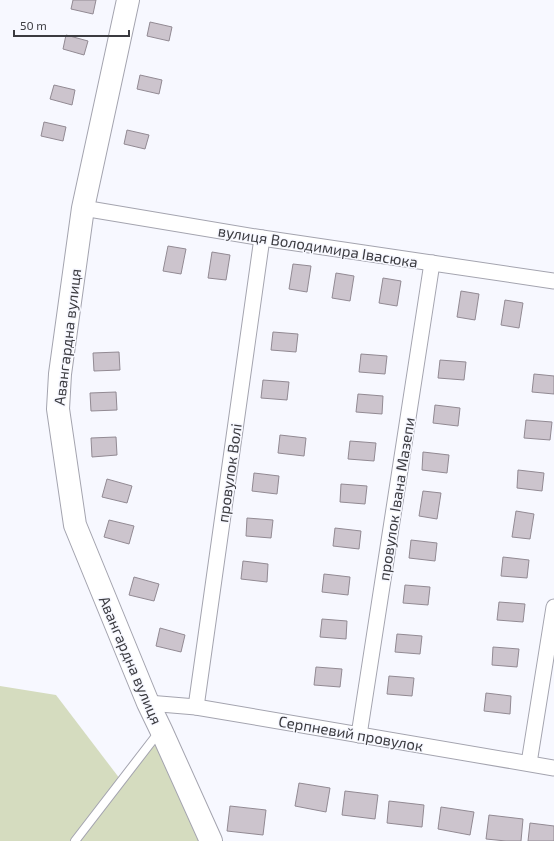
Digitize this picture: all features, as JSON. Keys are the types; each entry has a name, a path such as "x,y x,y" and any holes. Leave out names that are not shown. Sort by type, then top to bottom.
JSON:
{"street":[{"name":"Авангардна вулиця","path":"128,0 83,208 60,374 58,409 75,525 148,703 211,841"},
{"name":"вулиця Володимира Івасюка","path":"83,208 262,238 554,281"},
{"name":"провулок Волі","path":"196,707 262,238"},
{"name":"провулок Івана Мазепи","path":"359,735 432,263"},
{"path":"529,764 554,607"},
{"name":"Серпневий провулок","path":"148,703 196,707 554,768"}],"lane":[{"path":"75,841 161,730"}],"green space":[{"path":"0,686 56,695 120,779 71,841 0,841"},
{"path":"155,745 159,745 205,841 79,841 150,748"}],"building":[{"path":"73,0 96,0 93,14 71,9"},
{"path":"150,22 172,27 169,41 147,36"},
{"path":"66,35 88,41 84,55 63,49"},
{"path":"140,75 162,80 159,94 137,89"},
{"path":"54,85 75,90 72,105 50,99"},
{"path":"44,122 66,127 63,141 41,136"},
{"path":"127,130 149,135 145,149 124,144"},
{"path":"168,246 186,249 181,274 163,271"},
{"path":"212,252 230,255 226,280 208,278"},
{"path":"293,264 311,266 307,292 289,289"},
{"path":"336,273 354,276 350,301 332,298"},
{"path":"383,278 401,281 397,306 379,303"},
{"path":"461,291 479,294 475,320 457,317"},
{"path":"505,300 523,303 519,328 501,325"},
{"path":"273,332 298,334 296,352 271,350"},
{"path":"119,352 120,370 94,371 93,353"},
{"path":"361,354 387,356 385,374 359,372"},
{"path":"440,360 466,362 464,380 438,378"},
{"path":"534,374 554,376 554,394 532,392"},
{"path":"263,380 289,382 287,400 261,398"},
{"path":"116,392 117,410 91,411 90,393"},
{"path":"358,394 383,396 382,414 356,412"},
{"path":"435,405 460,408 458,426 433,423"},
{"path":"526,420 552,422 550,440 524,438"},
{"path":"280,435 306,438 304,456 278,453"},
{"path":"116,437 117,455 92,457 91,438"},
{"path":"350,441 376,443 374,461 348,459"},
{"path":"423,452 449,455 447,473 422,470"},
{"path":"518,470 544,473 542,491 517,488"},
{"path":"254,473 279,476 277,494 252,491"},
{"path":"107,479 132,486 127,503 102,497"},
{"path":"341,484 367,486 365,504 340,502"},
{"path":"423,491 441,493 437,519 419,516"},
{"path":"516,511 534,514 530,539 512,537"},
{"path":"247,518 273,520 271,538 246,536"},
{"path":"109,520 134,526 129,544 104,537"},
{"path":"335,528 361,531 359,549 333,546"},
{"path":"411,540 437,543 435,561 409,558"},
{"path":"503,557 529,560 527,578 501,576"},
{"path":"243,561 268,564 267,582 241,579"},
{"path":"324,574 350,577 348,595 322,592"},
{"path":"134,577 159,584 154,601 129,595"},
{"path":"405,585 430,587 428,605 403,603"},
{"path":"499,602 525,604 523,622 497,620"},
{"path":"322,619 347,621 346,639 320,637"},
{"path":"160,628 185,635 181,652 156,646"},
{"path":"397,634 422,636 420,654 395,652"},
{"path":"493,647 519,649 517,667 492,665"},
{"path":"316,667 342,669 340,687 314,685"},
{"path":"389,676 414,678 412,696 387,694"},
{"path":"486,693 511,696 510,714 484,711"},
{"path":"299,783 330,788 326,812 295,806"},
{"path":"345,791 378,795 375,819 342,815"},
{"path":"389,801 424,805 422,827 387,823"},
{"path":"230,806 266,810 263,835 227,831"},
{"path":"441,807 474,812 470,835 438,829"},
{"path":"489,815 523,819 521,841 486,839"},
{"path":"530,823 554,826 554,841 528,841"}]}
